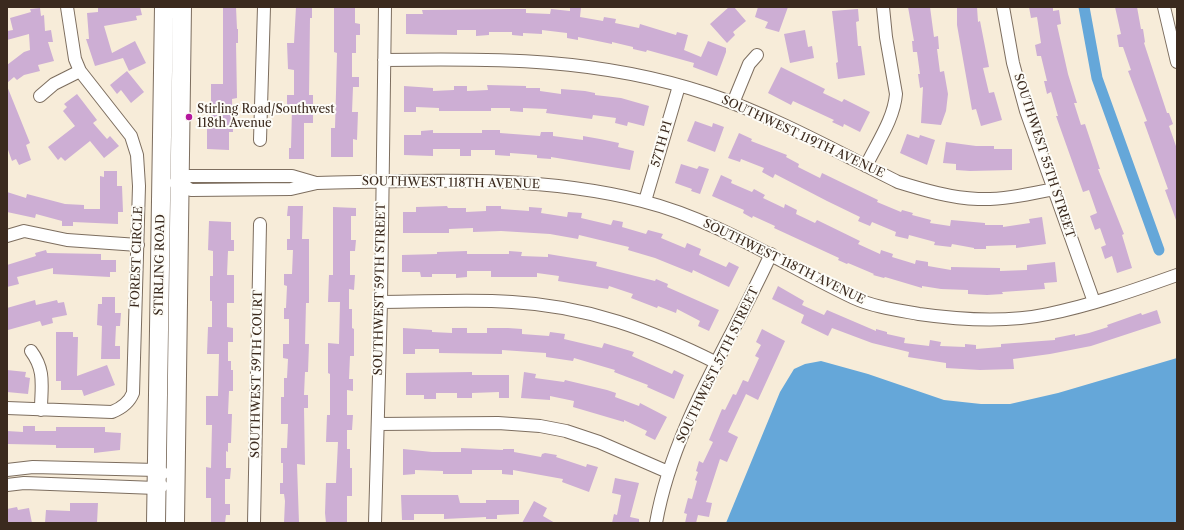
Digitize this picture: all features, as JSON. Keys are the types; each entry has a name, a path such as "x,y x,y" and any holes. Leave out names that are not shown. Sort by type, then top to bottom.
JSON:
{"main road":[{"name":"STIRLING ROAD","path":"164,7 170,183 176,480 175,523"},
{"name":"STIRLING ROAD","path":"156,523 156,488 170,183 182,7"}],"street":[{"name":"FOREST CIRCLE","path":"7,408 112,412 129,402 133,393 139,186 136,155 131,136 80,71 72,47 67,7"},
{"path":"260,140 264,7"},
{"name":"SOUTHWEST 59TH STREET","path":"375,523 381,302 385,7"},
{"path":"866,166 891,117 896,102 883,7"},
{"name":"SOUTHWEST 55TH STREET","path":"1003,7 1013,63 1026,111 1094,302"},
{"path":"1164,7 1177,62"},
{"path":"733,103 749,64 756,55"},
{"name":"SOUTHWEST 119TH AVENUE","path":"384,60 530,60 599,68 679,86 733,103 898,182 951,196 978,199 996,198 1054,189"},
{"path":"40,96 54,84 80,71"},
{"name":"57TH PI","path":"645,201 679,86"},
{"name":"SOUTHWEST 118TH AVENUE","path":"170,183 191,190 276,190 291,189 317,183 382,182 520,182 576,188 645,201 696,220 771,254 856,299 893,310 938,316 996,320 1047,315 1094,302 1177,275"},
{"name":"SOUTHWEST 59TH COURT","path":"254,523 260,224"},
{"path":"7,236 24,231 67,240 138,245"},
{"name":"SOUTHWEST 57TH STREET","path":"656,523 668,472 688,422 771,254"},
{"path":"381,302 511,302 574,310 638,327 717,362"},
{"path":"31,351 39,361 42,373 41,410"},
{"path":"378,424 498,423 540,426 566,431 599,442 668,472"},
{"path":"7,470 33,467 157,470 176,480"},
{"path":"7,485 24,483 156,488 176,480"}],"water":[{"path":"1177,358 1177,523 726,523 780,392 794,369 805,364 821,361 868,374 944,400 981,404 1010,404 1058,393"}],"building":[{"path":"140,7 142,15 136,16 137,20 104,26 112,53 135,41 146,63 129,71 123,58 95,66 86,39 89,39 87,13 98,12 98,8"},
{"path":"223,7 236,7 238,29 238,43 236,43 237,98 232,99 233,132 229,132 229,150 207,149 207,120 211,120 211,84 223,84"},
{"path":"296,7 312,7 312,18 310,18 309,95 313,95 313,123 304,123 304,159 289,159 289,148 291,148 292,109 287,109 287,95 294,95 294,70 288,69 287,43 294,43"},
{"path":"334,7 355,7 355,23 360,24 360,35 356,35 356,53 352,53 352,77 359,77 359,87 353,87 352,112 358,112 357,140 353,139 353,157 331,157 331,128 335,128 337,53 334,52"},
{"path":"570,7 581,7 580,17 603,21 604,17 616,19 615,23 639,28 640,24 676,35 677,32 688,35 684,50 701,57 708,41 726,48 726,52 717,76 693,67 694,63 647,50 646,52 633,49 633,47 612,42 612,44 578,37 578,40 567,38 567,33 542,30 542,34 523,33 523,36 512,35 512,32 489,32 489,35 476,36 476,30 457,30 457,35 406,34 406,14 423,14 422,10 526,9 526,13 550,14 551,9 570,11"},
{"path":"729,7 734,7 746,21 733,32 735,35 727,43 710,24"},
{"path":"758,7 788,7 779,32 765,28 768,22 755,17"},
{"path":"908,7 930,7 934,37 938,36 939,49 937,49 940,72 944,71 948,94 946,111 941,125 921,123 923,87 920,88 917,52 913,52 912,41 914,41"},
{"path":"957,7 977,7 978,22 980,21 989,67 983,68 989,93 994,92 1002,120 981,126 976,109 972,110 957,25"},
{"path":"1029,7 1053,7 1053,11 1059,10 1061,24 1057,25 1068,74 1077,103 1074,103 1081,125 1085,124 1100,169 1098,169 1124,234 1122,235 1132,268 1117,273 1112,256 1105,259 1101,247 1106,245 1100,228 1095,230 1090,216 1097,213 1089,190 1083,192 1056,116 1058,116 1051,92 1047,94 1044,81 1047,81 1041,56 1037,56 1035,45 1041,43 1037,17 1031,18"},
{"path":"1115,7 1137,7 1141,29 1143,29 1144,43 1167,113 1169,113 1173,124 1169,126 1177,149 1176,220 1165,190 1168,189 1144,122 1147,121 1128,71 1131,70 1123,47 1119,47 1117,35 1121,34"},
{"path":"40,8 41,16 44,15 45,31 51,30 53,42 48,42 54,61 38,65 40,71 24,75 17,80 14,77 7,83 7,65 24,52 30,50 29,34 7,40 7,31 13,30 10,18 31,12 30,9"},
{"path":"858,9 859,21 856,22 858,46 861,46 865,75 838,79 836,63 838,62 832,11"},
{"path":"805,30 808,47 812,46 814,58 790,63 784,34"},
{"path":"781,67 825,89 823,93 842,102 844,99 870,112 860,132 844,124 843,127 832,122 834,120 793,101 791,105 768,93"},
{"path":"127,71 144,92 131,103 121,90 117,94 110,85"},
{"path":"487,85 526,86 526,88 540,88 540,91 561,94 561,89 585,91 595,93 595,95 621,98 649,106 644,126 628,122 627,126 615,123 616,118 593,115 592,119 546,113 547,109 523,108 523,112 510,111 510,108 491,108 491,111 439,111 439,108 416,107 416,112 404,112 404,86 433,88 433,91 454,90 454,86 467,86 467,91 488,90"},
{"path":"7,86 30,143 26,145 31,160 19,165 16,159 12,161 7,147"},
{"path":"77,94 97,120 93,123 107,139 110,136 119,146 104,158 90,141 65,161 61,157 58,160 48,147 75,126 63,111 67,107 64,104"},
{"path":"695,121 712,127 713,123 724,127 715,152 687,141"},
{"path":"433,130 433,133 482,133 482,130 500,130 500,133 540,136 541,132 553,132 553,136 583,140 583,136 619,143 618,147 634,151 630,170 551,157 551,159 537,158 537,155 510,153 510,156 495,155 495,150 471,150 471,156 460,156 460,149 433,149 433,156 404,155 404,135 421,135 421,131"},
{"path":"739,133 752,139 751,141 787,155 786,157 799,164 798,167 820,178 822,173 878,200 877,202 901,212 902,210 913,213 912,215 931,220 930,223 950,226 951,220 985,223 985,225 1003,225 1003,227 1030,223 1029,219 1042,217 1046,244 1016,248 1016,245 986,246 986,249 974,249 952,244 951,247 934,245 935,242 909,235 908,239 895,236 896,232 872,222 870,226 858,221 860,217 775,174 773,178 762,172 764,168 741,159 740,162 728,158"},
{"path":"907,134 919,138 920,135 935,140 927,165 900,153"},
{"path":"946,142 976,146 994,146 994,149 1012,149 1012,170 956,170 956,164 943,163"},
{"path":"681,164 697,169 699,166 709,169 700,194 691,191 692,189 675,183"},
{"path":"104,171 117,171 117,186 122,186 123,212 118,212 118,224 73,222 73,226 62,226 62,221 36,214 35,218 7,212 7,192 26,198 27,194 65,204 84,205 84,209 100,209 100,176 104,177"},
{"path":"721,175 732,180 731,183 752,192 754,189 765,195 763,198 784,208 785,204 797,210 796,214 815,223 817,220 860,241 858,244 880,254 881,250 893,254 892,257 915,264 916,260 928,262 928,266 951,270 951,267 1000,268 1000,271 1027,270 1027,265 1055,262 1057,282 1044,283 1045,289 1002,292 1003,294 987,295 968,294 968,290 941,289 922,286 922,288 873,275 874,274 838,260 839,258 774,228 775,226 753,216 752,218 743,213 744,210 712,196"},
{"path":"288,206 303,206 302,239 309,239 309,303 306,303 305,344 309,344 308,372 305,372 304,395 308,395 308,408 304,408 305,465 297,464 299,523 284,523 285,501 284,494 280,494 280,483 283,483 281,448 287,448 288,424 281,424 281,397 284,397 284,378 287,378 288,359 283,358 283,344 289,344 289,319 284,319 287,286 284,285 284,274 292,274 293,250 287,250 287,239 290,239 290,216 287,216"},
{"path":"447,206 448,208 466,208 466,212 486,211 486,206 501,206 501,209 529,211 529,207 542,208 541,213 567,217 568,212 582,213 581,218 611,225 613,220 623,222 622,227 646,234 648,230 663,234 661,238 685,248 687,243 701,249 699,255 726,267 729,262 739,267 729,287 693,270 692,273 655,258 628,250 629,247 579,235 578,239 550,234 501,231 473,232 473,228 449,229 449,233 403,233 403,212 416,212 416,207"},
{"path":"333,207 356,208 356,216 351,216 351,240 356,240 355,251 350,251 350,275 355,275 354,290 349,289 349,309 352,309 352,328 354,329 354,356 350,356 349,379 353,379 353,391 347,390 347,415 353,415 352,430 347,430 347,449 350,449 350,468 352,468 352,496 347,496 347,523 326,523 325,513 326,483 336,483 338,442 326,442 327,415 330,415 328,343 339,344 340,302 328,302 329,275 333,275"},
{"path":"209,221 231,222 231,240 234,240 234,251 228,251 227,275 234,275 234,303 227,303 227,327 233,328 233,342 228,342 228,361 231,361 231,370 233,370 233,391 229,391 228,414 232,414 231,443 228,443 228,452 226,451 226,468 231,468 230,479 225,479 225,504 230,504 230,515 226,515 225,523 211,523 211,498 206,498 206,467 211,468 212,425 206,425 206,396 218,396 219,354 207,354 208,327 212,327 210,276 213,276 213,251 208,250"},
{"path":"46,250 47,253 101,254 101,260 116,260 116,272 110,272 110,277 53,274 53,268 17,277 19,284 7,287 7,265 36,256 35,253"},
{"path":"467,251 467,254 509,254 509,251 522,252 521,256 548,257 548,254 597,262 596,266 655,281 656,279 668,284 667,287 719,310 709,331 698,326 700,321 677,309 676,313 658,306 657,308 631,298 633,294 609,286 608,289 558,281 559,276 537,273 537,277 491,277 491,271 467,271 467,277 456,278 456,274 432,274 432,277 421,277 420,272 402,272 402,255"},
{"path":"778,286 804,301 802,305 824,315 827,310 876,331 876,329 887,332 887,334 905,338 904,343 929,346 930,340 941,342 940,346 965,347 965,344 976,345 976,349 1001,347 1001,344 1055,340 1055,338 1089,333 1108,327 1107,325 1141,313 1142,315 1157,310 1161,323 1091,346 1013,359 1014,369 980,370 946,368 946,363 908,357 909,352 872,343 832,328 828,336 801,323 804,315 772,299"},
{"path":"102,297 115,297 115,313 121,313 120,326 116,326 115,346 120,346 120,359 101,359 102,326 97,325 98,304 102,304"},
{"path":"35,300 36,305 57,300 58,303 64,302 67,315 52,318 53,323 42,326 40,321 8,330 7,308"},
{"path":"403,328 452,333 452,328 467,328 467,333 487,333 487,328 508,328 522,329 522,334 549,336 550,332 565,334 564,339 602,348 604,343 634,352 632,356 672,374 674,370 684,375 674,399 647,387 648,385 614,372 615,370 574,358 573,361 546,357 546,353 502,350 502,354 439,353 439,349 415,349 415,354 403,354"},
{"path":"762,329 785,341 758,400 746,394 728,432 738,437 727,462 720,459 706,502 712,503 709,517 698,515 696,523 685,523 687,514 684,513 688,498 692,499 697,481 695,480 698,472 696,471 699,461 703,463 713,442 709,440 722,409 725,410 733,394 736,395 743,380 748,382 759,358 755,356 761,345 756,342"},
{"path":"56,332 73,332 73,337 78,337 77,376 107,365 115,385 84,396 82,390 61,390 61,381 56,381"},
{"path":"7,370 26,372 25,377 30,378 28,394 7,392"},
{"path":"472,372 472,375 509,375 509,398 499,398 499,392 472,393 472,398 457,398 457,393 436,393 436,399 424,399 424,395 406,395 406,373"},
{"path":"524,372 536,374 535,378 564,382 565,380 607,390 616,393 615,397 639,406 640,403 667,417 655,440 645,435 647,431 624,420 624,422 573,407 574,401 550,396 550,400 521,398"},
{"path":"23,426 35,426 35,431 56,431 56,427 105,427 105,432 121,433 120,450 94,453 94,448 56,448 56,445 7,444 7,431 23,432"},
{"path":"461,448 503,450 514,449 514,452 541,457 542,454 545,453 557,455 556,457 586,467 587,464 598,467 589,492 562,482 563,479 513,470 513,475 502,474 502,470 472,470 472,474 443,474 443,471 415,470 415,474 403,475 403,449 432,452 461,452"},
{"path":"615,478 639,483 630,517 639,519 639,523 612,523 614,514 617,515 621,495 612,493"},
{"path":"401,495 458,495 460,503 486,503 486,500 519,500 519,514 497,515 497,519 486,519 486,517 444,519 444,514 414,514 414,520 402,520"},
{"path":"534,501 547,508 543,516 555,523 522,523"},
{"path":"70,503 98,503 97,523 45,523 46,510 70,511"},
{"path":"17,507 18,510 29,508 32,523 7,523 7,509"}],"waterway":[{"path":"1084,7 1097,78 1159,250"}],"place":[{"name":"Stirling Road/Southwest 118th Avenue","path":"189,117"}]}
